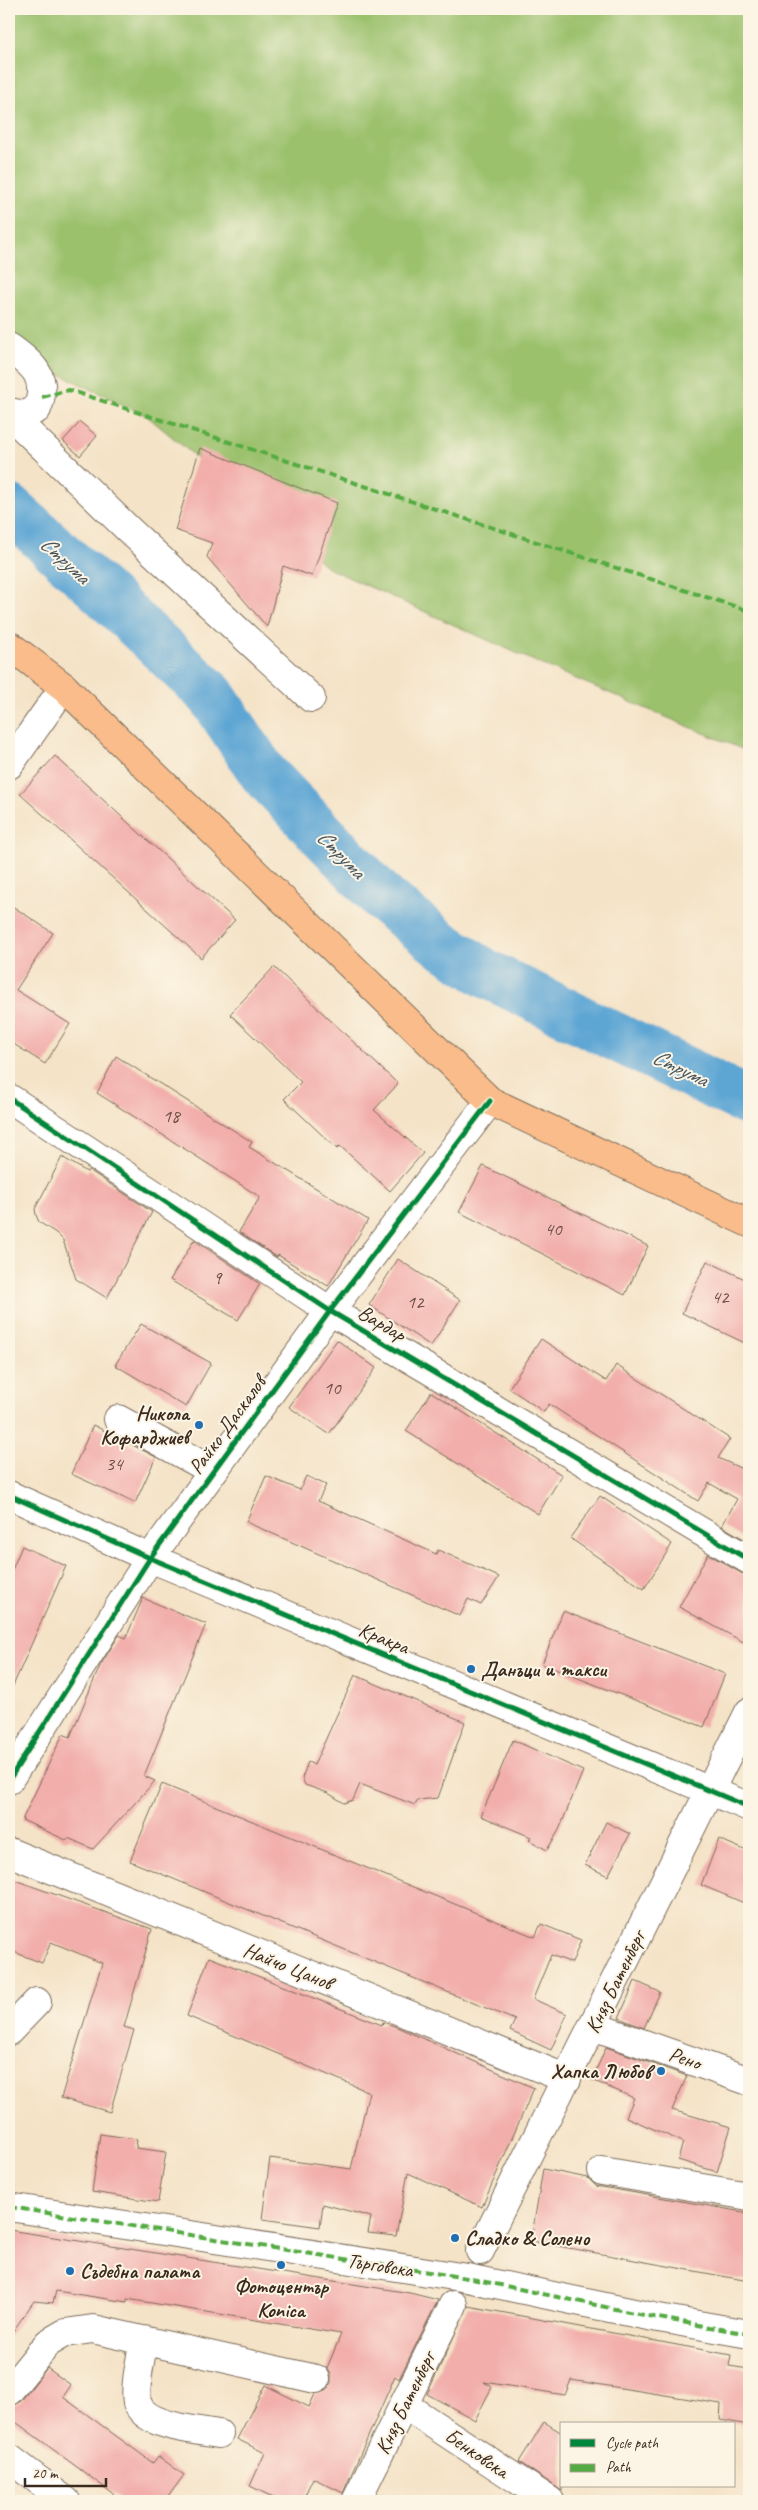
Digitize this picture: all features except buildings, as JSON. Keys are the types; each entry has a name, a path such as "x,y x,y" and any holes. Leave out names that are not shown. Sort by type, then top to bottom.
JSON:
{"main road":[{"path":"9,645 64,687 490,1101 749,1224"}],"street":[{"path":"9,347 36,369 42,397 38,409 25,415 9,413"},
{"path":"9,413 129,530 311,698"},
{"path":"9,764 64,687"},
{"name":"Вардар","path":"9,1098 330,1311 749,1560"},
{"name":"Райко Даскалов","path":"9,1780 150,1558 330,1311 490,1101"},
{"path":"118,1419 214,1472"},
{"name":"Кракра","path":"9,1495 150,1558 749,1807"},
{"name":"Княз Батенберг","path":"480,2251 749,1712"},
{"name":"Найчо Цанов","path":"9,1852 567,2079"},
{"path":"9,2031 37,2002"},
{"name":"Рено","path":"593,2026 749,2081"},
{"path":"602,2171 749,2196"},
{"name":"Търговска","path":"9,2207 467,2278 653,2317 749,2334"},
{"name":"Княз Батенберг","path":"356,2501 453,2305"},
{"path":"9,2391 48,2343 65,2333 93,2329 316,2379"},
{"path":"144,2340 137,2392 138,2402 144,2414 156,2422 219,2434"},
{"name":"Бенковска","path":"404,2404 550,2501"},
{"path":"9,2458 66,2501"}],"green space":[{"path":"9,9 749,9 749,752 543,665 330,569 147,416 22,356 9,347"}],"waterway":[{"name":"Струма","path":"9,508 99,589 211,695 263,773 385,900 442,945 485,973 749,1102"}],"marked path":[{"path":"42,397 69,390 749,611"},
{"path":"9,2207 467,2278 653,2317 749,2334"}],"cycle path":[{"path":"9,1098 330,1311 749,1560"},
{"path":"9,1780 150,1558 330,1311 490,1101"},
{"path":"9,1495 150,1558 749,1807"}],"place":[{"name":"Никола Кофарджиев","path":"199,1425"},
{"name":"Данъци и такси","path":"471,1669"},
{"name":"Хапка Любов","path":"661,2071"},
{"name":"Сладко & Солено","path":"455,2238"},
{"name":"Фотоцентър Konica","path":"281,2265"},
{"name":"Съдебна палата","path":"70,2271"}]}
